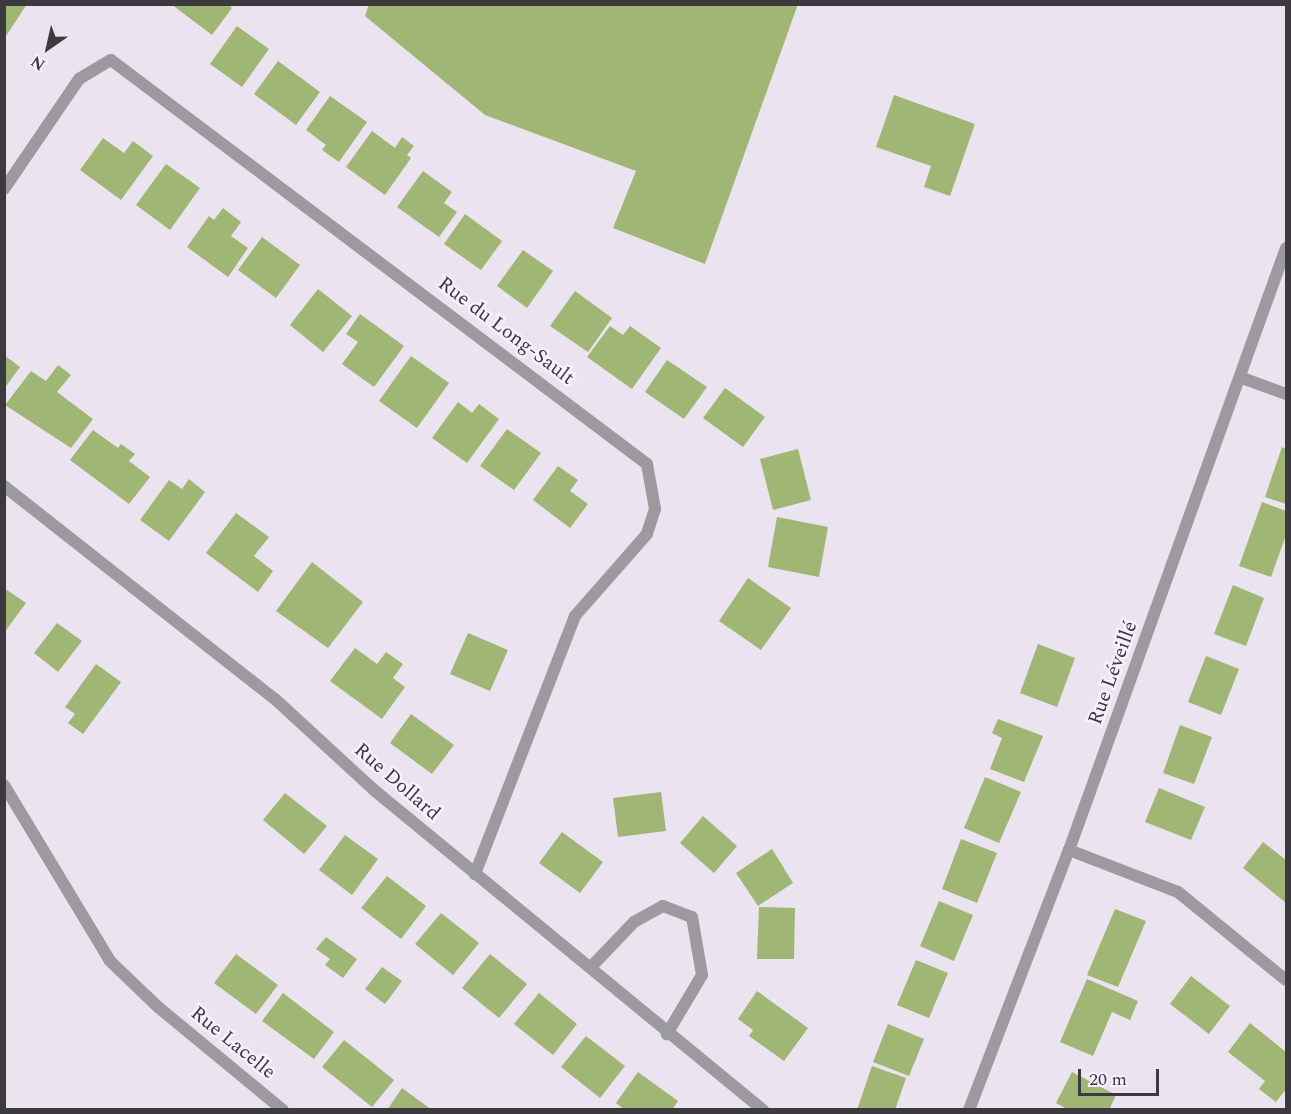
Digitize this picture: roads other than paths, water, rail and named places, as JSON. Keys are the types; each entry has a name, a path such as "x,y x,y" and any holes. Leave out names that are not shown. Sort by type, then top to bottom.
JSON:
{"street":[{"name":"Rue du Long-Sault","path":"4,189 79,79 111,60 647,464 655,509 647,534 575,616 475,874"},
{"name":"Rue Léveillé","path":"969,1110 1069,850 1242,378 1287,248"},
{"path":"1242,378 1287,394"},
{"name":"Rue Dollard","path":"4,486 275,699 374,790 475,874 592,966 667,1034 763,1110"},
{"name":"Rue Lacelle","path":"4,785 110,960 158,1007 283,1110"},
{"path":"1069,850 1178,892 1287,980"},
{"path":"592,966 634,922 663,906 692,917 702,975 667,1034"}]}
